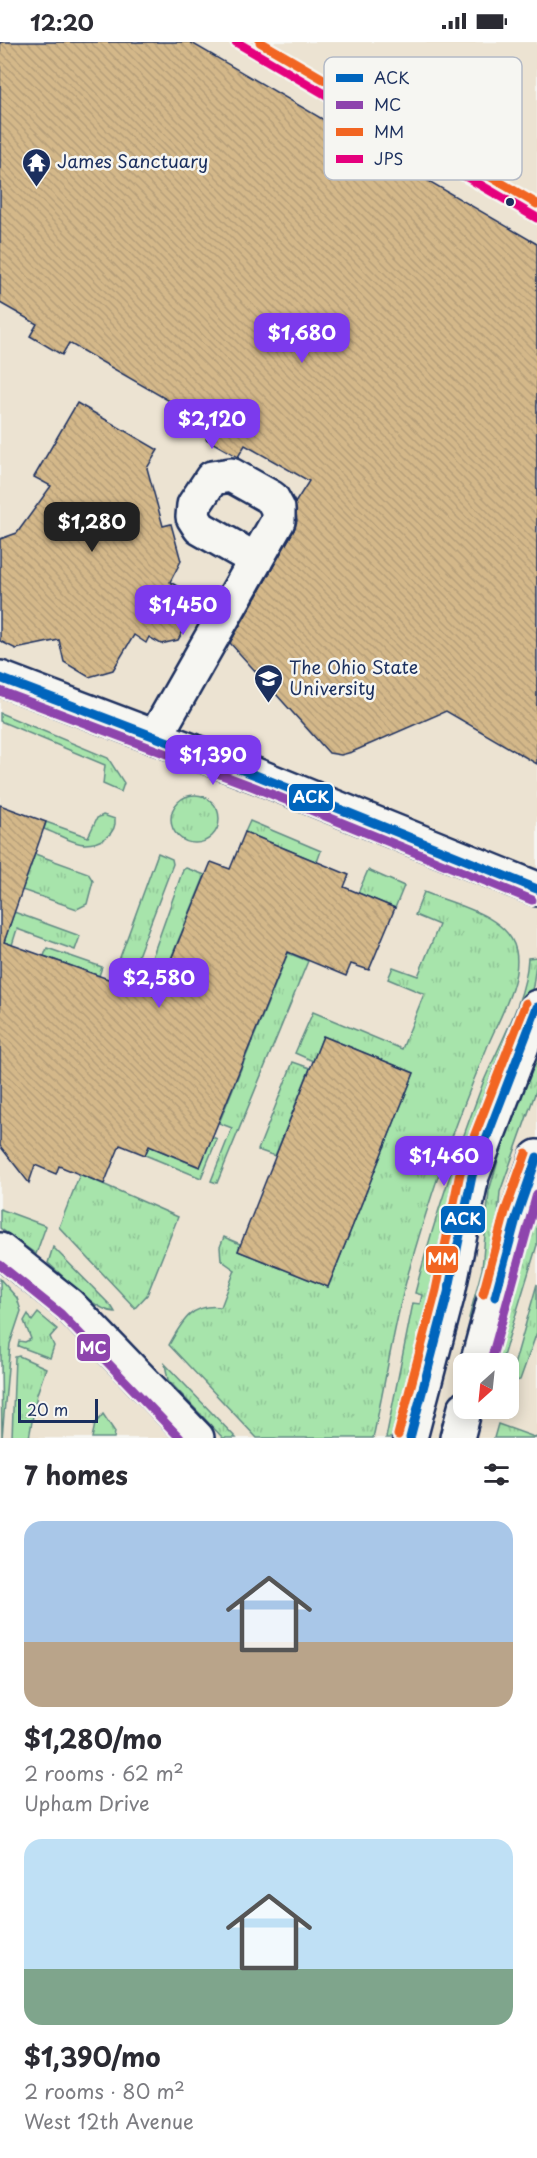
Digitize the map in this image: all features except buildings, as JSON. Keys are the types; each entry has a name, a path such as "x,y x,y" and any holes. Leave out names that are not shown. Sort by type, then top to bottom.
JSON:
{"street":[{"path":"155,737 256,560"},
{"path":"0,678 537,889"},
{"path":"410,1438 448,1293 472,1176 537,1008"},
{"path":"480,1353 517,1215 537,1157"},
{"path":"0,1250 69,1305 197,1438"},
{"path":"457,1438 462,1419"}],"shaded area":[{"name":"The Ohio State University","path":"0,42 537,42 537,1438 0,1438"}],"green space":[{"path":"0,713 108,758 124,783 121,792 103,784 105,765 0,721"},
{"path":"190,795 200,795 212,802 219,814 219,824 212,836 200,843 190,843 175,832 171,824 171,814 182,799"},
{"path":"103,815 115,819 113,829 102,840 91,844 75,842 44,829 46,822 88,837 97,818"},
{"path":"250,821 321,851 317,862 245,832"},
{"path":"158,853 172,859 173,864 133,969 120,964 119,960"},
{"path":"35,854 88,873 93,881 87,904 77,909 22,890"},
{"path":"186,868 205,875 127,1066 115,1062 183,870"},
{"path":"368,870 404,886 395,908 358,893"},
{"path":"424,892 478,912 503,928 516,951 517,963 512,989 464,1106 424,1220 402,1298 373,1438 257,1438 169,1345 183,1322 195,1311 202,1308 221,1307 235,1270 221,1260 220,1247 224,1237 240,1244 238,1251 328,1287 414,1073 323,1036 313,1061 295,1053 313,1012 402,1049 424,994 388,979 393,967 418,976 439,925 415,915"},
{"path":"14,912 80,936 75,950 17,929 12,945 4,942"},
{"path":"47,948 102,967 99,976 44,956"},
{"path":"288,953 308,961 217,1183 211,1181 232,1128 219,1123"},
{"path":"537,957 533,986 398,1438 386,1438 413,1303 420,1304 422,1295 415,1293 438,1214 483,1083 517,1006 528,958"},
{"path":"537,1052 537,1088 500,1192 495,1252 475,1318 471,1322 469,1318 482,1269 489,1191 512,1113"},
{"path":"293,1062 310,1068 275,1156 258,1150"},
{"path":"212,1137 217,1139 201,1178 145,1155 149,1146 199,1167"},
{"path":"80,1174 178,1217 147,1295 135,1308 59,1227"},
{"path":"0,1209 46,1226 36,1254 0,1228"},
{"path":"537,1212 537,1245 504,1353 494,1353"},
{"path":"53,1247 115,1312 98,1306 48,1263"},
{"path":"0,1279 17,1298 21,1311 10,1344 2,1438"},
{"path":"537,1284 537,1332 519,1380 517,1353"},
{"path":"38,1313 57,1329 50,1337 54,1346 50,1358 18,1346 19,1341 25,1342 31,1339 24,1321 28,1314 32,1321"},
{"path":"19,1356 46,1368 37,1394 29,1438 12,1438 15,1357"},
{"path":"165,1364 236,1438 223,1438 168,1380"},
{"path":"103,1414 115,1432 114,1438 92,1438 95,1424"},
{"path":"498,1424 537,1438 494,1438"}],"transit line":[{"name":"JPS","path":"236,42 324,93"},
{"name":"MM","path":"260,42 324,79"},
{"name":"JPS","path":"472,180 537,218"},
{"name":"MM","path":"496,180 537,204"},
{"name":"ACK","path":"0,678 258,776 537,889"},
{"name":"MC","path":"0,691 254,787 532,900"},
{"name":"MM","path":"398,1435 436,1290 460,1173 526,1003"},
{"name":"ACK","path":"410,1438 448,1293 472,1176 537,1007"},
{"name":"MM","path":"483,1294 505,1212 526,1153"},
{"name":"ACK","path":"495,1297 517,1215 537,1157"},
{"name":"MC","path":"493,1353 537,1194"},
{"name":"MC","path":"0,1265 61,1314 180,1438"}],"place":[{"name":"James Sanctuary","path":"36,188"},
{"name":"The Ohio State University","path":"268,704"}]}
